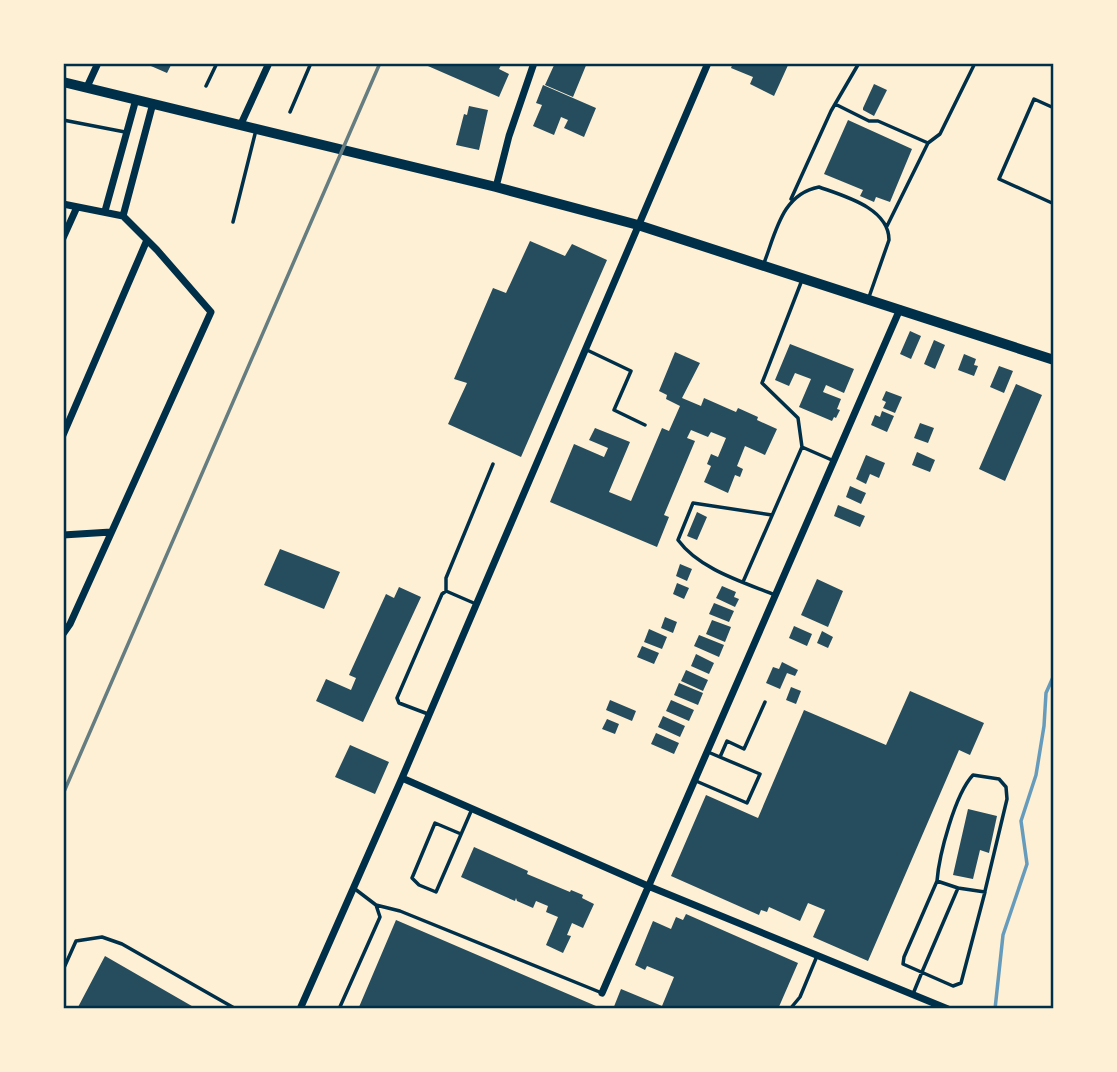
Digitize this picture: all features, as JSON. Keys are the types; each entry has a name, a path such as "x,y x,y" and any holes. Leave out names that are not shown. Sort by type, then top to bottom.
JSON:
{"main road":[{"path":"63,82 496,187 638,225 1054,360"}],"street":[{"path":"88,87 98,63"},
{"path":"241,124 269,63"},
{"path":"496,187 513,124 534,63"},
{"path":"300,1009 402,778 708,63"},
{"path":"105,211 136,99"},
{"path":"123,216 153,103"},
{"path":"63,204 123,216 202,299 211,312 70,624 63,634"},
{"path":"63,238 77,207"},
{"path":"63,435 147,240"},
{"path":"602,993 900,309"},
{"path":"63,535 111,532"},
{"path":"402,778 648,886 948,1009"}],"lane":[{"path":"206,86 217,63"},
{"path":"290,112 312,63"},
{"path":"763,265 835,104 859,63"},
{"path":"868,299 888,240 887,226 928,143 940,134 956,106 975,63"},
{"path":"1054,107 1034,99 999,179 1054,202"},
{"path":"835,104 869,121 877,121 928,143"},
{"path":"63,120 127,132"},
{"path":"233,222 257,128"},
{"path":"789,204 801,193 818,187 878,214 887,226"},
{"path":"743,582 802,447 798,418 762,383 802,278"},
{"path":"585,349 631,371 614,410 645,425"},
{"path":"802,447 834,461"},
{"path":"429,715 399,703 397,698 442,594 446,591 446,578 493,464"},
{"path":"772,515 693,503 678,540 699,560 775,595"},
{"path":"446,591 476,604"},
{"path":"720,757 727,741 744,749 765,702"},
{"path":"694,780 747,803 760,774 707,752"},
{"path":"973,775 999,779 1006,787 1006,799 961,983 953,986 903,964 937,881 939,864 963,786 973,775"},
{"path":"461,834 435,823 412,878 419,885 436,892 472,809"},
{"path":"937,881 958,888 985,892"},
{"path":"353,888 376,905 400,911 602,993"},
{"path":"913,994 958,888"},
{"path":"339,1009 380,917 376,905"},
{"path":"63,970 76,941 102,937 122,944 236,1009"},
{"path":"790,1009 800,997 817,956"}],"building":[{"path":"144,63 172,63 167,73"},
{"path":"421,63 502,63 499,69 509,74 499,97"},
{"path":"555,63 587,63 573,97 545,85"},
{"path":"733,63 789,63 774,96 750,84 753,77 731,68"},
{"path":"874,84 887,90 874,116 863,108"},
{"path":"543,85 596,108 584,137 564,128 568,120 561,117 554,135 533,126 542,105 536,103"},
{"path":"469,106 488,110 479,150 456,145 464,114 467,115"},
{"path":"848,120 912,149 890,202 876,197 874,202 860,196 863,190 824,174"},
{"path":"530,241 565,256 572,244 607,260 521,457 448,424 467,383 454,379 493,288 506,293"},
{"path":"910,331 921,336 911,359 900,354"},
{"path":"934,340 945,345 935,369 924,364"},
{"path":"790,344 854,369 844,393 826,385 823,392 841,399 837,409 840,410 832,421 799,407 811,379 795,373 789,386 775,380"},
{"path":"675,352 700,363 682,398 701,406 704,398 736,412 738,408 777,429 765,455 745,446 737,466 743,469 740,477 735,475 728,493 704,482 711,466 707,464 711,454 718,457 726,438 711,432 708,437 691,430 687,438 695,441 664,515 669,517 657,547 550,502 574,444 604,457 608,448 589,440 595,428 630,442 609,492 631,501 662,428 669,431 680,406 666,399 667,395 659,391"},
{"path":"964,354 976,359 974,365 978,366 974,376 958,370"},
{"path":"999,366 1013,371 1004,393 990,387"},
{"path":"1016,384 1042,395 1005,481 979,469"},
{"path":"886,391 902,397 895,413 883,408 886,402 882,400"},
{"path":"882,411 894,416 887,432 871,425 875,415 880,417"},
{"path":"920,423 934,428 928,443 914,438"},
{"path":"917,452 935,460 930,472 912,465"},
{"path":"866,455 885,463 879,478 870,474 866,484 856,479"},
{"path":"850,486 866,493 861,504 846,497"},
{"path":"838,505 865,516 860,527 834,516"},
{"path":"697,512 707,517 697,540 687,536"},
{"path":"280,549 340,572 324,609 264,585"},
{"path":"680,564 692,569 687,581 676,576"},
{"path":"817,579 843,591 828,627 801,615"},
{"path":"677,583 689,588 684,599 673,594"},
{"path":"722,586 736,592 734,597 739,599 735,607 716,598"},
{"path":"399,587 421,597 363,722 316,701 326,679 351,690 356,678 349,675 386,594 394,598"},
{"path":"714,603 734,611 729,622 709,614"},
{"path":"665,617 677,622 673,633 661,628"},
{"path":"712,620 731,627 725,642 706,634"},
{"path":"794,626 812,634 807,646 789,638"},
{"path":"649,629 667,637 662,649 644,642"},
{"path":"822,631 833,637 828,648 817,643"},
{"path":"699,635 724,645 719,657 694,646"},
{"path":"642,646 659,653 654,664 637,657"},
{"path":"696,654 714,663 709,674 691,666"},
{"path":"782,662 798,670 795,676 787,673 780,689 766,683 773,667 779,669"},
{"path":"686,670 708,680 703,691 681,681"},
{"path":"679,683 703,693 698,705 674,695"},
{"path":"791,687 801,691 796,704 786,700"},
{"path":"910,691 984,723 970,755 959,750 868,961 813,937 825,910 808,903 800,921 769,907 767,912 761,910 759,915 671,876 706,795 758,818 804,710 886,745"},
{"path":"610,700 636,711 632,721 606,710"},
{"path":"671,700 694,710 689,721 666,711"},
{"path":"663,716 685,726 680,737 658,727"},
{"path":"607,719 619,724 615,734 602,729"},
{"path":"656,733 679,743 674,754 651,744"},
{"path":"350,745 389,762 375,794 335,777"},
{"path":"968,809 997,816 989,853 980,850 973,879 953,875"},
{"path":"474,847 528,871 527,874 583,895 582,898 594,904 583,928 572,923 567,935 571,936 563,953 546,945 558,917 546,912 548,906 536,901 533,908 516,898 515,901 461,877"},
{"path":"686,914 798,963 778,1009 613,1009 621,989 662,1006 674,977 647,966 645,970 635,965 653,921 671,929 676,917 683,920"},
{"path":"396,920 603,1009 363,1009 359,1007"},
{"path":"105,956 197,1009 77,1009"}],"waterway":[{"path":"995,1009 1003,935 1027,864 1021,821 1036,775 1046,693 1054,675"}],"railway":[{"path":"63,794 380,63"}]}
